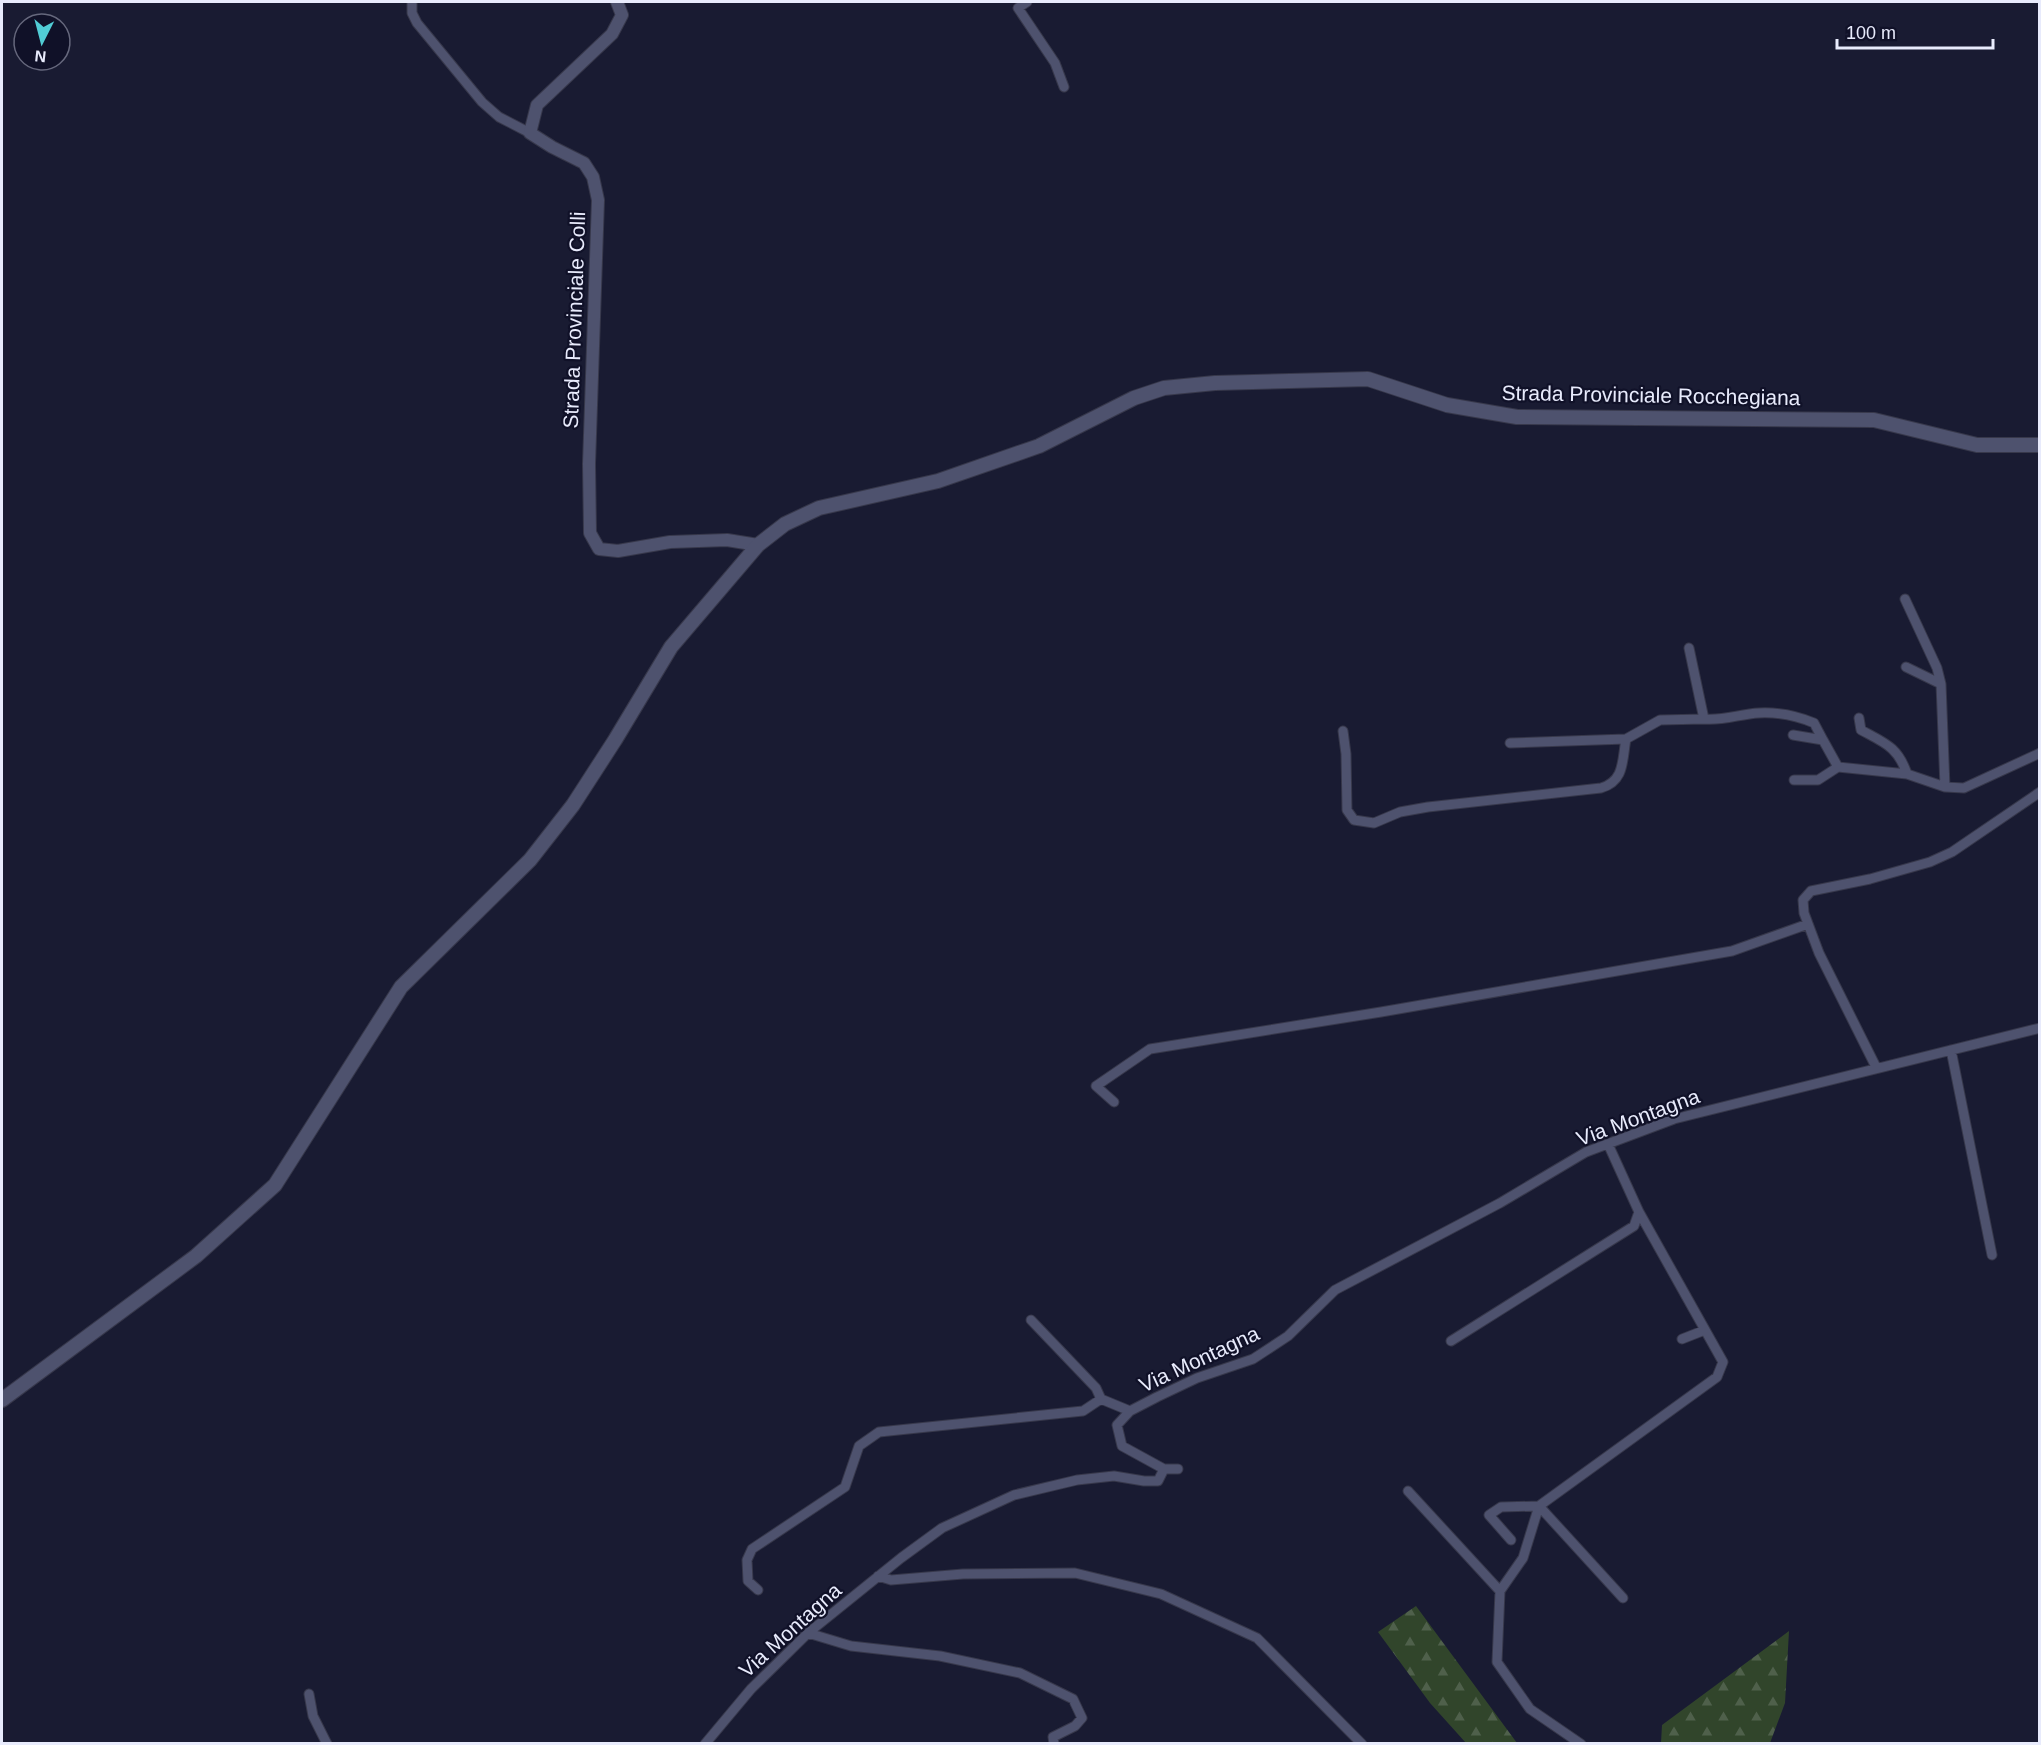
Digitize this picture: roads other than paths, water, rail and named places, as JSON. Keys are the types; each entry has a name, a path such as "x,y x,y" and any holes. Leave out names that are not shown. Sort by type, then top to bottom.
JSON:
{"main road":[{"name":"Strada Provinciale Rocchegiana","path":"2,1400 196,1256 275,1185 401,987 530,860 573,805 671,647 758,545 785,524 819,508 938,481 1039,447 1134,398 1164,388 1215,383 1368,379 1447,405 1517,417 1874,420 1977,444 2040,445"}],"street":[{"path":"412,2 412,13 417,23 483,102 499,117 530,133 537,105 612,34 622,15 617,2"},
{"path":"1027,2 1018,8 1055,63 1064,87"},
{"name":"Strada Provinciale Colli","path":"530,133 584,163 593,177 598,200 589,464 590,533 599,549 618,551 670,542 727,540 758,545"},
{"path":"1905,599 1937,668 1941,684 1945,787"},
{"path":"1689,648 1704,719"},
{"path":"1906,667 1941,684"},
{"path":"1510,743 1626,739 1660,720 1717,720 1759,713 1796,716 1814,723 1838,767"},
{"path":"1859,718 1861,730 1891,746 1902,760 1907,774"},
{"path":"1343,730 1347,810 1354,820 1374,823 1400,812 1428,807 1612,785 1619,777 1626,739"},
{"path":"1793,735 1823,740"},
{"path":"1794,780 1818,780 1838,767 1907,774 1945,787 1964,788 2040,753"},
{"path":"1876,1067 1819,953 1804,913 1803,900 1811,891 1870,879 1930,862 1952,852 2040,792"},
{"path":"1114,1102 1096,1086 1150,1049 1381,1012 1732,951 1808,924"},
{"name":"Via Montagna","path":"705,1743 752,1689 808,1633 942,1527 1014,1495 1077,1480 1114,1476 1158,1481 1164,1469 1122,1446 1117,1425 1130,1411 1197,1378 1252,1359 1288,1336 1335,1290 1500,1203 1587,1152 1674,1119 2040,1028"},
{"path":"1951,1050 1992,1255"},
{"path":"1512,1540 1489,1515 1501,1507 1539,1506 1718,1377 1723,1362 1639,1212 1608,1144"},
{"path":"1451,1341 1634,1226 1639,1212"},
{"path":"1031,1320 1096,1388 1101,1399 1130,1411"},
{"path":"1682,1339 1705,1330"},
{"path":"758,1590 748,1581 747,1560 752,1549 845,1487 859,1446 879,1431 1083,1411 1101,1399"},
{"path":"1164,1469 1178,1469"},
{"path":"1408,1491 1500,1591"},
{"path":"1539,1506 1523,1558 1500,1591 1497,1662 1530,1709 1581,1743"},
{"path":"1539,1506 1623,1598"},
{"path":"878,1576 891,1580 963,1574 1075,1573 1161,1594 1257,1638 1362,1743"},
{"path":"808,1633 851,1646 940,1656 1020,1673 1073,1699 1082,1718 1075,1726 1053,1737 1054,1743"},
{"path":"309,1694 313,1716 327,1743"}]}
